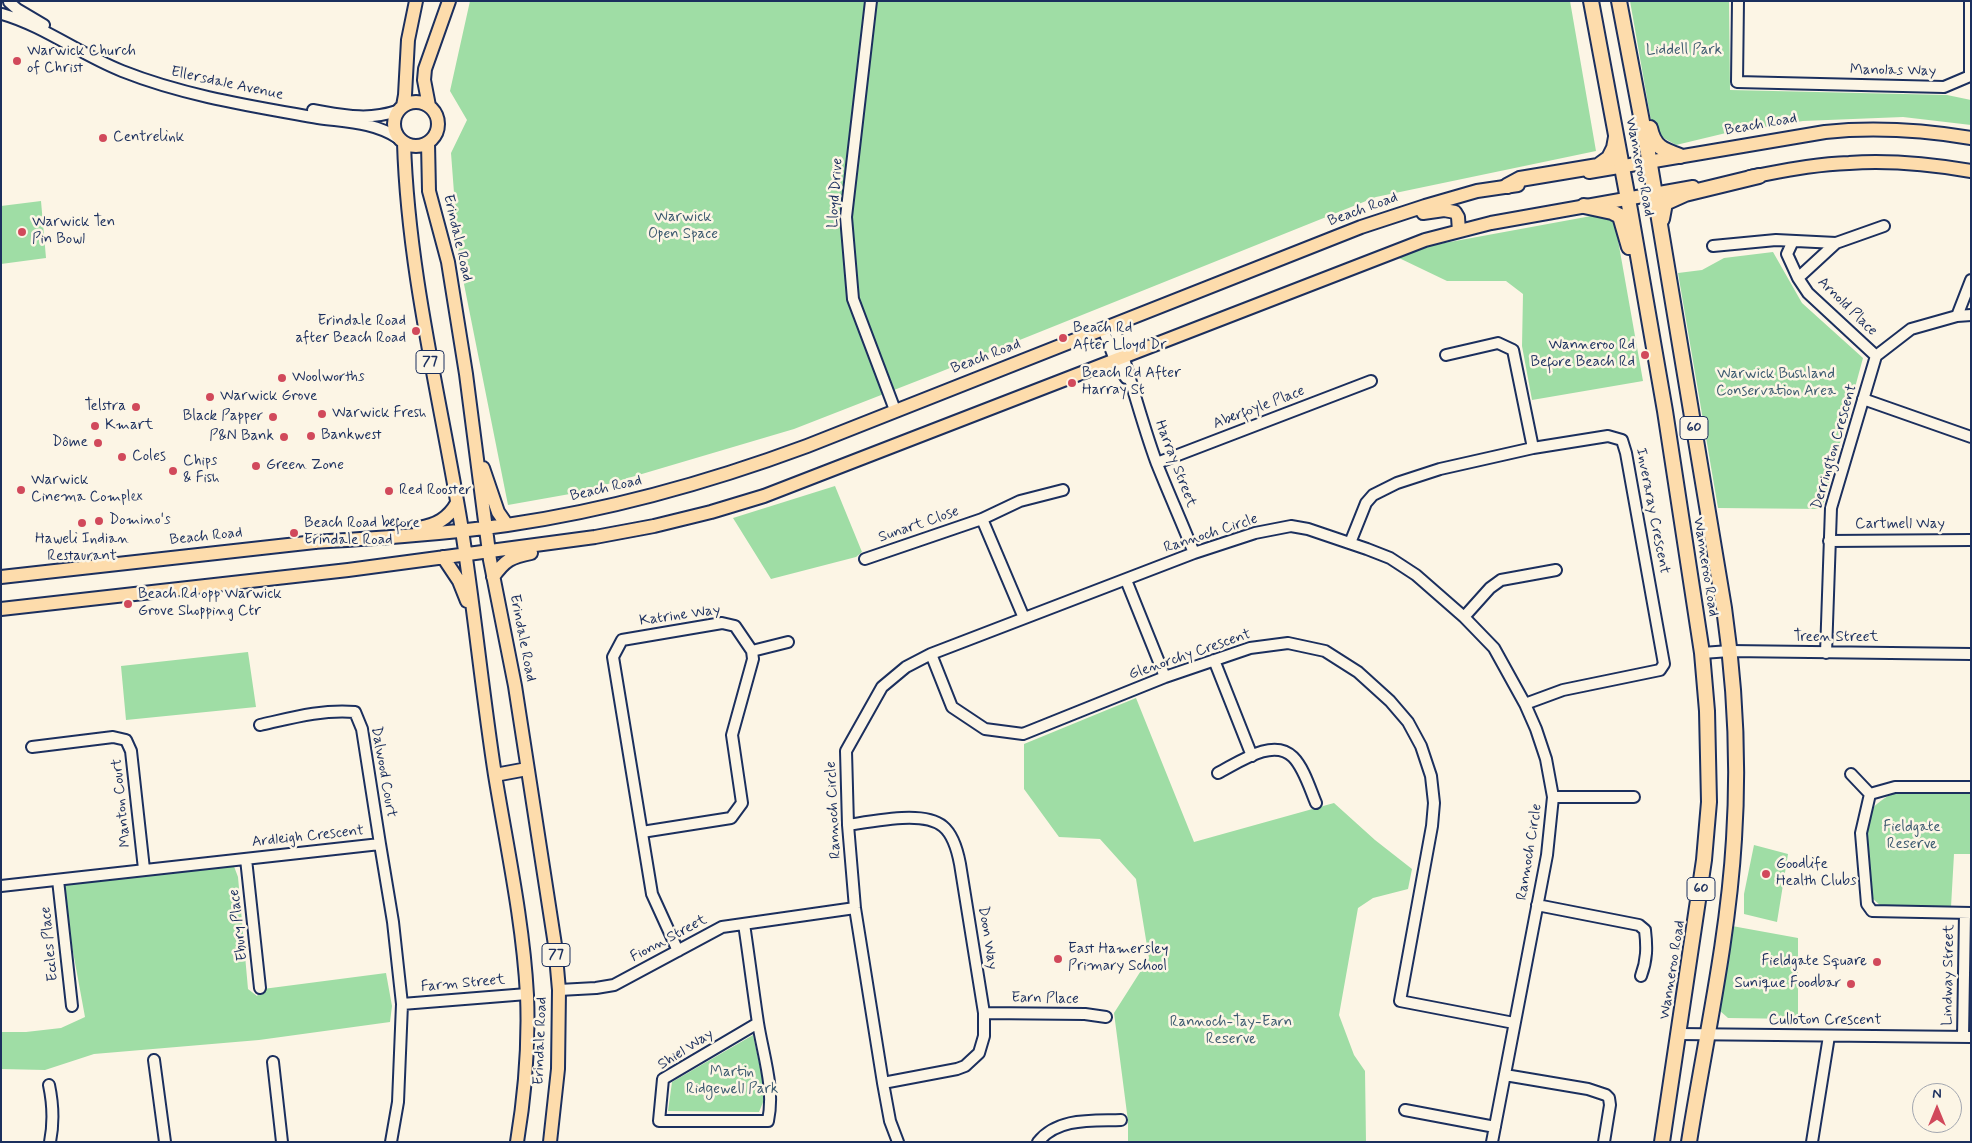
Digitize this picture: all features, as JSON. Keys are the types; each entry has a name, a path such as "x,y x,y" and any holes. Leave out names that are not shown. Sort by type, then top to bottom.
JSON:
{"highway":[{"name":"Wanneroo Road","path":"1591,1 1628,198 1665,412 1702,653 1707,710 1709,802 1699,905 1662,1142"},
{"name":"Wanneroo Road","path":"1620,4 1650,162 1730,651 1735,731 1734,840 1722,948 1689,1142"},
{"path":"1620,4 1630,36 1653,140 1664,149 1680,156"},
{"path":"1507,186 1520,179 1598,166 1609,158 1614,148 1616,137"},
{"path":"1660,224 1665,203 1685,194 1759,176"},
{"path":"1584,206 1612,212 1620,216 1648,310"}],"main road":[{"name":"Erindale Road","path":"416,1 408,40 405,95 393,125 401,141 429,358 466,554 495,775 519,914 527,994 524,1084 517,1142"},
{"name":"Erindale Road","path":"449,1 425,69 424,80 429,106 438,117 439,125 437,132 428,143 429,191 448,262 485,528 515,686 555,945 559,990 558,1069 550,1142"},
{"path":"400,109 416,102 429,106"},
{"name":"Beach Road","path":"1,577 315,542 485,528 575,513 707,480 766,461 1391,216 1478,191 1806,134 1841,130 1917,130 1971,138"},
{"path":"401,141 412,146 428,143"},
{"path":"1,609 211,586 578,540 654,526 764,496 1425,240 1459,231 1584,206 1827,165 1898,162 1971,171"},
{"path":"1391,216 1450,210 1455,212 1458,217 1459,231"},
{"path":"469,404 478,426 484,474 498,512 507,525"},
{"path":"370,538 395,531 433,526 451,513 456,503"},
{"path":"493,577 503,563 517,556 554,549 578,540"},
{"path":"443,557 459,581 468,603 471,634 479,657"},
{"path":"495,775 528,770"}],"street":[{"name":"Lloyd Drive","path":"871,1 846,217 853,299 895,410"},
{"name":"Manolas Way","path":"1738,1 1737,82 1944,87 1970,76 1970,1"},
{"name":"Ellersdale Avenue","path":"400,109 378,117 365,118 237,98 188,87 123,64 85,47 34,20 9,2 6,10 1,14 31,26 82,53 120,70 186,93 236,104 365,125 387,131 401,141"},
{"name":"Arnold Place","path":"1798,278 1836,243 1884,226"},
{"path":"1713,246 1776,240 1836,243"},
{"name":"Arnold Place","path":"1793,241 1787,254 1798,278 1808,293 1876,356"},
{"path":"1957,316 1971,280"},
{"path":"1876,356 1911,329 1957,316 1971,315"},
{"name":"Harray Street","path":"1108,327 1157,464 1194,553"},
{"path":"1446,355 1498,343 1514,350 1533,448"},
{"name":"Derrington Crescent","path":"1826,652 1830,508 1876,356"},
{"name":"Aberfoyle Place","path":"1157,464 1371,381"},
{"path":"1863,400 1971,437"},
{"name":"Inveraray Crescent","path":"1350,543 1366,503 1373,495 1386,488 1440,469 1533,448 1608,436 1619,437 1622,440 1630,472 1664,664 1660,670 1562,690 1525,704"},
{"name":"Sunart Close","path":"865,559 982,519 1020,501 1063,490"},
{"name":"Sunart Close","path":"982,519 1024,618"},
{"name":"Rannoch Circle","path":"898,1142 890,1122 855,908 848,825 846,751 882,687 906,667 931,654 1194,553 1255,533 1291,526 1308,529 1390,558 1404,567 1464,617 1494,648 1525,704 1546,759 1553,798 1547,855 1492,1142"},
{"name":"Cartmell Way","path":"1829,541 1971,540"},
{"path":"1464,617 1490,588 1501,580 1556,570"},
{"path":"1126,580 1165,677"},
{"name":"Katrine Way","path":"678,951 652,894 613,657 622,640 722,623 735,626 752,651"},
{"path":"642,832 731,818 742,803 732,735 753,659 752,651 788,642"},
{"name":"Glenorchy Crescent","path":"931,654 952,707 985,729 1023,734 1165,677 1250,648 1276,643 1299,644 1325,651 1358,672 1390,700 1408,722 1422,746 1431,776 1434,803 1432,826 1400,1001 1514,1023"},
{"name":"Treen Street","path":"1702,653 1730,651 1971,654"},
{"path":"1214,660 1252,756"},
{"name":"Dalwood Court","path":"260,725 298,716 340,711 354,712 362,729 380,844"},
{"name":"Manton Court","path":"32,747 113,737 126,740 131,751 144,869"},
{"path":"1218,773 1252,756 1273,749 1284,752 1293,757 1300,767 1316,803"},
{"path":"1851,774 1870,794"},
{"path":"1870,794 1895,788 1971,787"},
{"path":"1870,794 1861,833 1868,904 1872,911 1968,913"},
{"path":"1553,798 1634,798"},
{"name":"Doon Way","path":"848,825 888,819 920,817 939,823 950,835 959,858 984,1013 983,1044 979,1053 965,1066 883,1083"},
{"name":"Ardleigh Crescent","path":"1,886 380,844 402,1004 398,1102 391,1142"},
{"name":"Ebury Place","path":"246,859 260,988"},
{"name":"Eccles Place","path":"58,880 72,1006"},
{"path":"1537,905 1639,925 1645,930 1647,947 1646,963 1641,976"},
{"name":"Fionn Street","path":"559,990 614,985 722,927 855,908"},
{"name":"Lindway Street","path":"1967,1037 1968,913"},
{"name":"Shiel Way","path":"744,924 758,1023 770,1086 771,1105 768,1121 659,1121 663,1080 758,1023"},
{"name":"Farm Street","path":"402,1004 527,994"},
{"name":"Earn Place","path":"984,1013 1085,1014 1106,1018"},
{"name":"Culloton Crescent","path":"1679,1034 1967,1037"},
{"path":"1812,1142 1830,1036"},
{"path":"154,1060 165,1142"},
{"path":"273,1062 282,1142"},
{"path":"1505,1075 1588,1089 1606,1095 1609,1098 1610,1105 1604,1142"},
{"path":"49,1085 53,1102 53,1129 50,1142"},
{"path":"1405,1110 1495,1127"},
{"path":"1038,1142 1048,1132 1067,1124 1121,1120"}],"green space":[{"name":"Warwick Open Space","path":"470,1 1570,1 1596,151 1376,197 794,429 581,492 508,505 459,259 451,153 467,120 450,91"},
{"name":"Liddell Park","path":"1630,1 1729,1 1730,90 1947,95 1971,100 1971,125 1903,117 1803,121 1726,133 1676,145 1653,132"},
{"name":"Warwick Ten Pin Bowl","path":"41,201 46,258 1,264 1,206"},
{"path":"1613,212 1643,381 1532,400 1522,346 1523,294 1506,281 1447,281 1399,258 1428,246"},
{"name":"Warwick Bushland Conservation Area","path":"1773,252 1802,303 1863,358 1822,509 1718,508 1678,273 1702,270 1724,258"},
{"path":"835,486 862,552 856,557 771,579 733,518"},
{"path":"248,652 256,707 126,720 121,666"},
{"name":"Rannoch-Tay-Earn Reserve","path":"1136,698 1194,842 1334,803 1375,840 1412,869 1408,889 1373,898 1358,908 1339,1015 1354,1055 1365,1071 1366,1142 1128,1142 1128,1121 1114,1013 1149,958 1136,879 1100,839 1059,837 1024,789 1024,744"},
{"name":"Fieldgate Reserve","path":"1895,792 1971,792 1971,854 1954,854 1951,907 1881,906 1872,898 1867,823 1869,815 1876,804"},
{"name":"Goodlife Health Clubs","path":"1754,845 1788,854 1777,922 1744,914 1744,894"},
{"path":"232,861 238,877 248,989 257,996 263,989 386,973 392,1006 390,1022 259,1040 94,1054 45,1070 1,1069 1,1032 26,1032 61,1028 85,1017 60,881"},
{"path":"1732,926 1798,938 1798,1019 1728,1018 1719,1010"},
{"name":"Martin Ridgewell Park","path":"753,1035 766,1095 759,1112 668,1111 672,1082"}],"place":[{"name":"Warwick Church of Christ","path":"17,61"},
{"name":"Centrelink","path":"103,138"},
{"name":"Warwick Ten Pin Bowl","path":"22,232"},
{"name":"Erindale Road after Beach Road","path":"416,331"},
{"name":"Beach Rd After Lloyd Dr","path":"1063,338"},
{"name":"Wanneroo Rd Before Beach Rd","path":"1645,355"},
{"name":"Woolworths","path":"282,378"},
{"name":"Beach Rd After Harray St","path":"1072,383"},
{"name":"Warwick Grove","path":"210,397"},
{"name":"Telstra","path":"136,407"},
{"name":"Warwick Fresh","path":"322,414"},
{"name":"Black Papper","path":"273,417"},
{"name":"Kmart","path":"95,426"},
{"name":"Bankwest","path":"311,436"},
{"name":"P&N Bank","path":"284,437"},
{"name":"Dôme","path":"98,443"},
{"name":"Coles","path":"122,457"},
{"name":"Green Zone","path":"256,466"},
{"name":"Chips & Fish","path":"173,471"},
{"name":"Warwick Cinema Complex","path":"21,490"},
{"name":"Red Rooster","path":"389,491"},
{"name":"Domino's","path":"99,521"},
{"name":"Haweli Indian Restaurant","path":"82,523"},
{"name":"Beach Road before Erindale Road","path":"294,533"},
{"name":"Beach Rd opp Warwick Grove Shopping Ctr","path":"128,604"},
{"name":"Goodlife Health Clubs","path":"1766,874"},
{"name":"East Hamersley Primary School","path":"1058,959"},
{"name":"Fieldgate Square","path":"1877,962"},
{"name":"Sunique Foodbar","path":"1851,984"}]}
